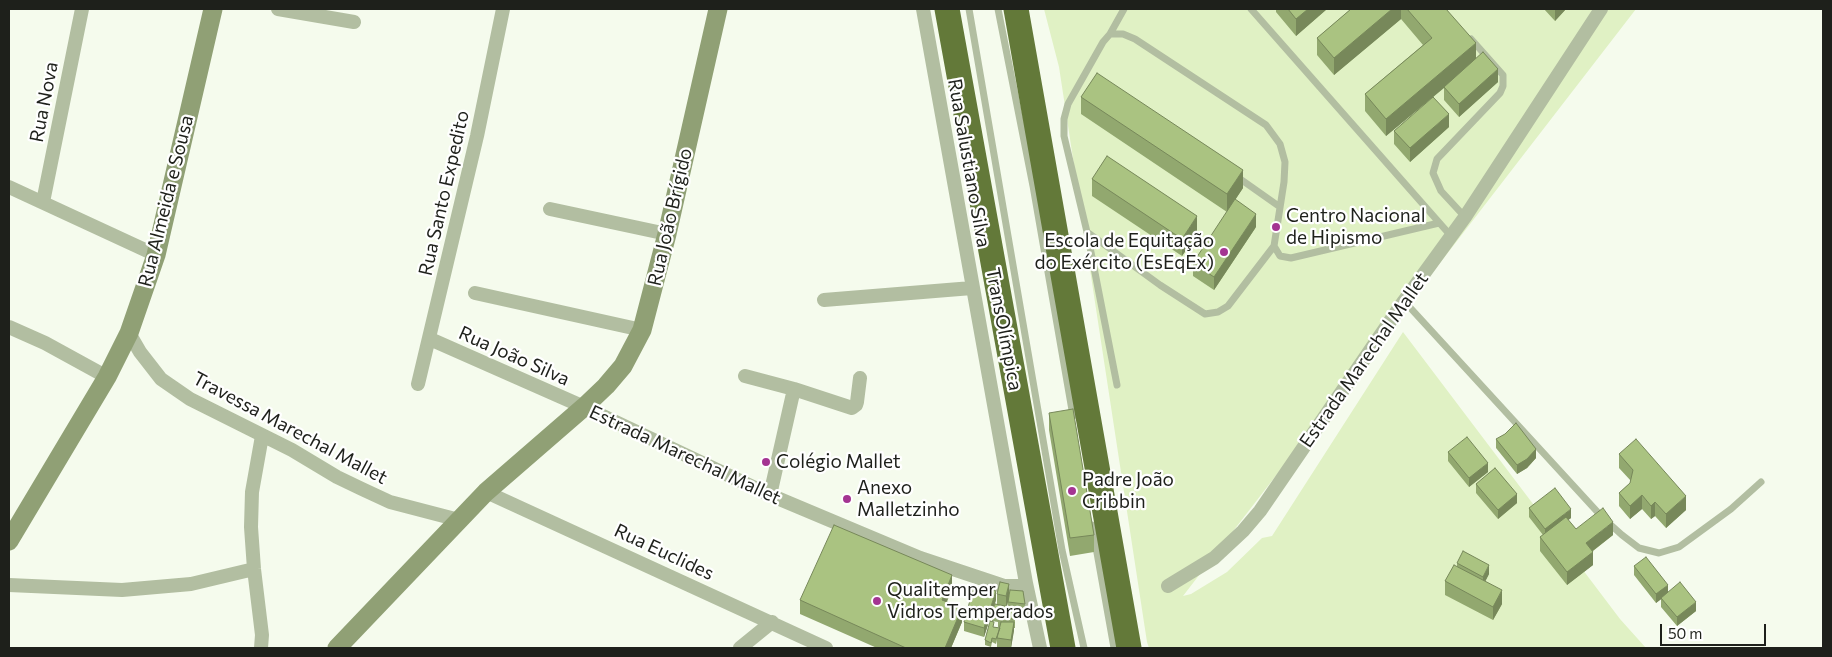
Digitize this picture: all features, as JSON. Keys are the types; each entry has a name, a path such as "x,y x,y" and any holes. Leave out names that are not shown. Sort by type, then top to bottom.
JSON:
{"highway":[{"path":"938,9 974,198 990,251"},
{"name":"TransOlímpica","path":"947,9 1063,648"},
{"path":"1016,9 1129,648"}],"street":[{"name":"Rua Nova","path":"43,202 82,9"},
{"name":"Rua Almeida e Sousa","path":"9,541 107,377 129,333 156,255 213,9"},
{"path":"278,9 354,22"},
{"name":"Rua Santo Expedito","path":"418,384 477,136 503,9"},
{"name":"Rua João Brígido","path":"584,407 623,366 642,330 667,234 718,9"},
{"name":"Rua Salustiano Silva","path":"923,9 1026,584 1040,648"},
{"name":"Estrada Marechal Mallet","path":"1168,586 1214,558 1254,518 1404,301 1465,217 1601,9"},
{"path":"9,187 156,255"},
{"path":"550,209 667,234"},
{"path":"824,300 972,288"},
{"path":"474,293 642,330"},
{"path":"9,327 45,343 107,377"},
{"name":"Travessa Marechal Mallet","path":"129,333 140,352 162,379 190,399 292,450 336,477 390,502 459,520"},
{"name":"Rua João Silva","path":"430,339 584,407"},
{"path":"744,376 794,389 852,408 857,402 860,378"},
{"path":"770,495 794,389"},
{"name":"Estrada Marechal Mallet","path":"337,648 486,492 584,407 770,495 920,558 1004,586 1013,587 1026,584"},
{"path":"261,648 262,635 251,527 252,492 262,436"},
{"name":"Rua Euclides","path":"486,492 826,648"},
{"path":"9,586 122,590 191,584 254,569"},
{"path":"740,648 772,622"}],"lane":[{"name":"TransOlímpica","path":"969,9 1062,550 1084,648"},
{"path":"998,9 1033,186 1075,424"},
{"path":"1117,385 1087,232 1064,136 1064,119 1068,104 1124,9"},
{"path":"1251,9 1451,236"},
{"path":"1087,232 1160,285 1205,314 1218,312 1228,306 1274,246 1284,182 1285,162 1280,144 1266,124 1135,39 1123,34 1110,34"},
{"path":"1465,217 1441,191 1433,173 1437,158 1500,93 1503,86 1503,75 1468,36"},
{"path":"1085,73 1094,79"},
{"path":"1232,174 1280,207"},
{"path":"1274,246 1280,256 1291,258 1439,223"},
{"path":"1404,301 1603,518 1639,548 1659,553 1679,547 1731,509 1762,482"},
{"path":"1091,518 1114,648"}],"green space":[{"name":"Centro Nacional de Hipismo","path":"1044,9 1636,9 1183,596 1191,594 1227,572 1262,538 1272,536 1403,332 1620,619 1646,648 1149,648 1059,67"}],"building":[{"path":"1288,9 1308,9 1296,19"},
{"path":"1351,9 1392,9 1334,58 1317,38"},
{"path":"1407,9 1446,9 1476,43 1386,119 1365,94 1432,38"},
{"path":"1483,52 1498,69 1459,104 1444,87"},
{"path":"1097,73 1243,170 1227,194 1081,97"},
{"path":"1433,97 1449,114 1410,148 1394,131"},
{"path":"1107,156 1197,216 1182,239 1092,179"},
{"name":"Escola de Equitação do Exército (EsEqEx)","path":"1235,199 1256,214 1214,277 1193,263"},
{"name":"Padre João Cribbin","path":"1073,409 1094,535 1070,538 1049,413"},
{"path":"1516,423 1536,449 1527,459 1517,465 1496,439 1505,434"},
{"path":"1467,437 1488,463 1469,478 1448,452"},
{"path":"1636,439 1686,496 1666,514 1655,502 1651,506 1642,495 1630,506 1619,493 1630,483 1633,470 1619,454"},
{"path":"1495,468 1517,494 1498,510 1476,484"},
{"path":"1555,488 1571,509 1545,529 1529,508"},
{"path":"1603,508 1613,522 1586,543 1593,552 1567,572 1540,537 1566,517 1576,529"},
{"name":"Qualitemper Vidros Temperados","path":"834,525 952,575 942,600 962,608 945,648 906,648 800,600"},
{"path":"1463,551 1489,565 1483,577 1457,563"},
{"path":"1646,557 1668,585 1656,594 1634,566"},
{"path":"1454,565 1502,590 1493,607 1445,581"},
{"path":"1000,582 1009,584 1006,596 997,594"},
{"path":"1680,582 1696,602 1677,617 1661,598"},
{"path":"974,586 996,591 984,628 964,622"},
{"path":"1010,590 1023,591 1025,604 1008,602"},
{"path":"995,604 1015,608 1015,619 998,618 998,613 992,611"},
{"path":"990,621 994,622 993,627 1000,628 996,639 992,638 991,643 985,640"},
{"path":"1001,622 1014,622 1011,640 997,638"}],"place":[{"name":"Centro Nacional de Hipismo","path":"1276,227"},
{"name":"Escola de Equitação do Exército (EsEqEx)","path":"1224,252"},
{"name":"Colégio Mallet","path":"766,462"},
{"name":"Padre João Cribbin","path":"1072,491"},
{"name":"Anexo Malletzinho","path":"847,499"},
{"name":"Qualitemper Vidros Temperados","path":"877,601"}]}
